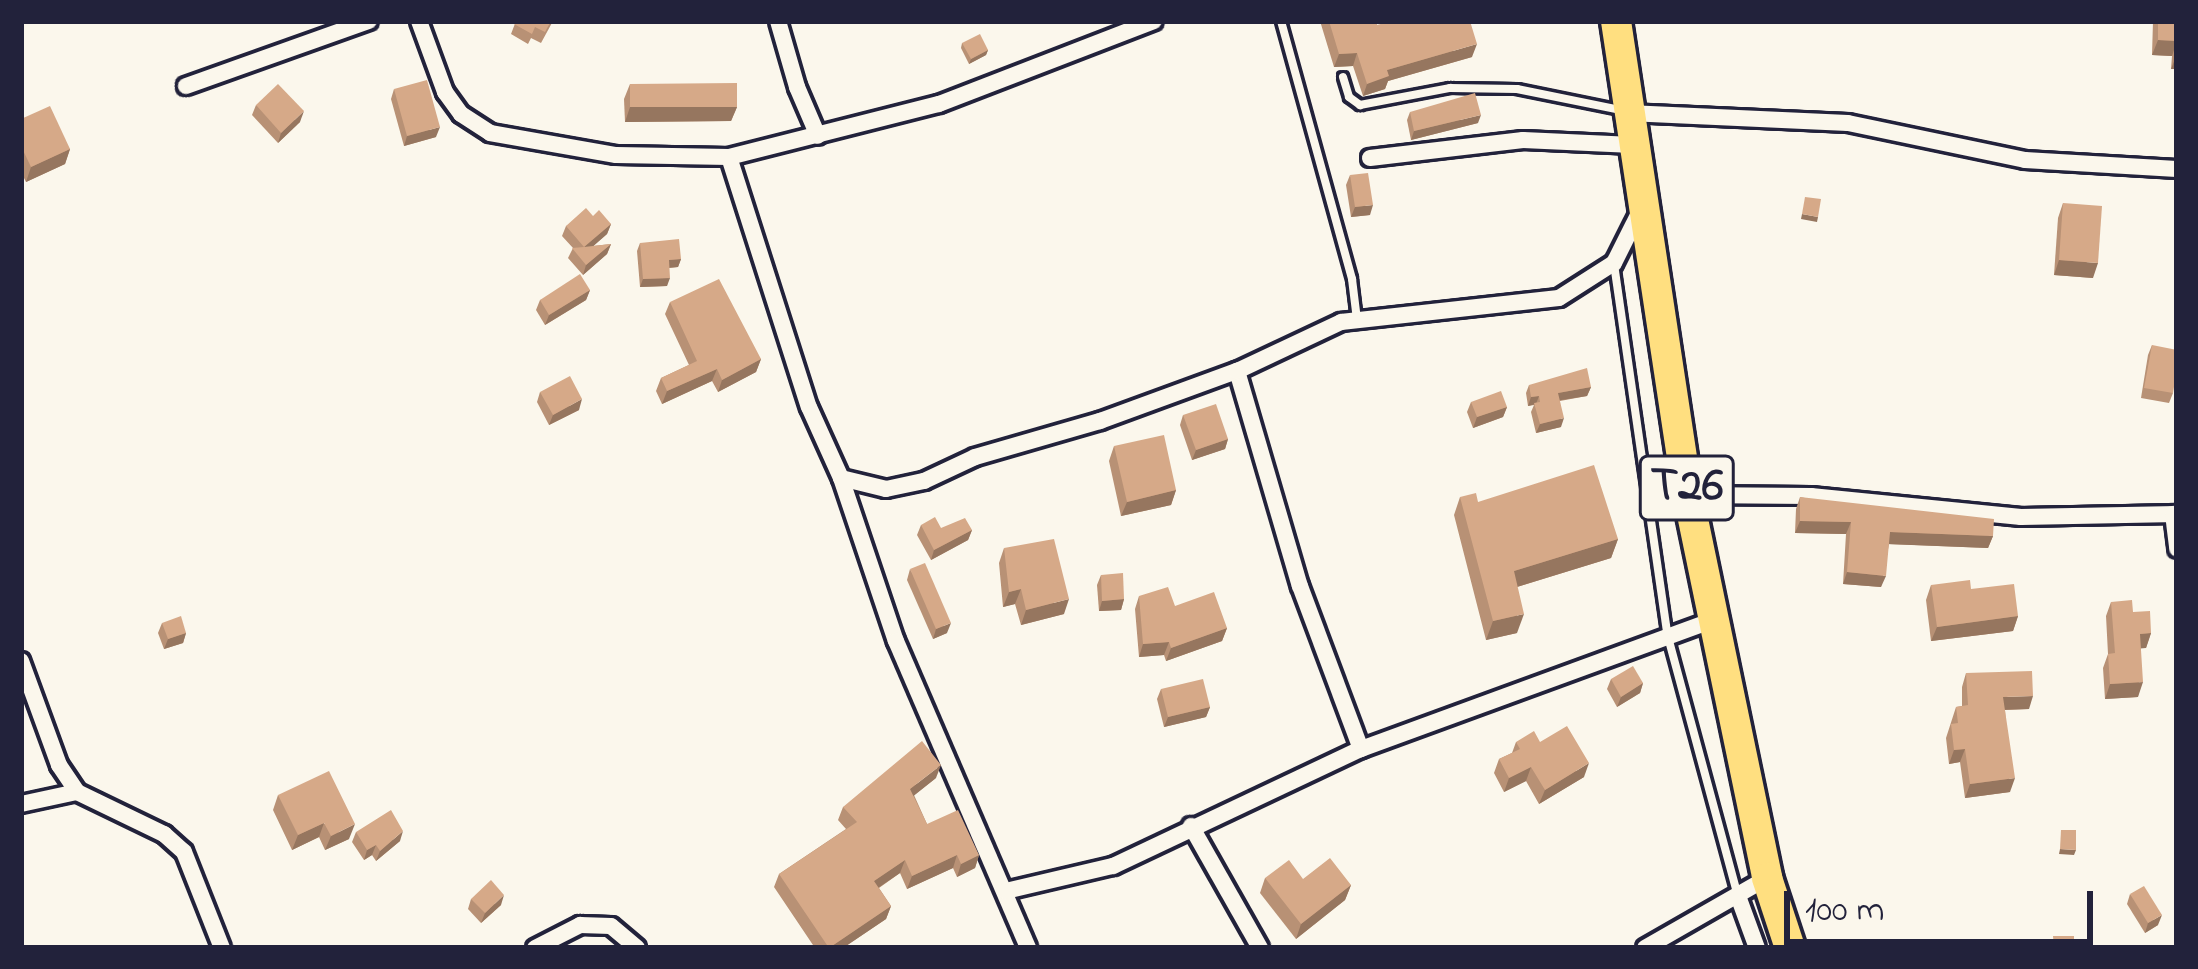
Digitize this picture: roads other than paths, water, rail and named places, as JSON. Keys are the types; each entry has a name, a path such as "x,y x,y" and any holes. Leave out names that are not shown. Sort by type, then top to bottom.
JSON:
{"highway":[{"name":"T26","path":"1616,21 1688,495 1767,878 1790,948"}],"street":[{"path":"186,86 369,21"},
{"path":"418,21 445,92 461,114 490,133 616,155 729,157 939,104 1154,21"},
{"path":"778,21 797,87 818,136"},
{"path":"1628,113 1848,124 2025,160 2177,170"},
{"path":"1370,158 1523,140 1634,145"},
{"path":"729,157 801,386 841,478 896,640 1028,948"},
{"path":"841,478 870,488 904,487 975,457 1100,421 1237,370 1324,327 1358,319 1559,298 1614,263 1643,205"},
{"path":"1237,370 1300,586 1361,749"},
{"path":"1688,495 1811,496 2021,517 2175,514 2177,549"},
{"path":"1006,891 1113,866 1361,749 1714,620"},
{"path":"21,662 59,765 77,793 164,834 184,852 222,948"},
{"path":"21,805 77,793"},
{"path":"1191,826 1260,948"},
{"path":"1645,948 1767,878"},
{"path":"1738,896 1757,948"},
{"path":"535,948 580,925 611,926 637,948"}],"lane":[{"path":"1281,21 1347,259 1358,319"},
{"path":"1342,77 1349,97 1360,105 1450,88 1517,89 1628,113"},
{"path":"1614,263 1668,637 1738,896"}]}
